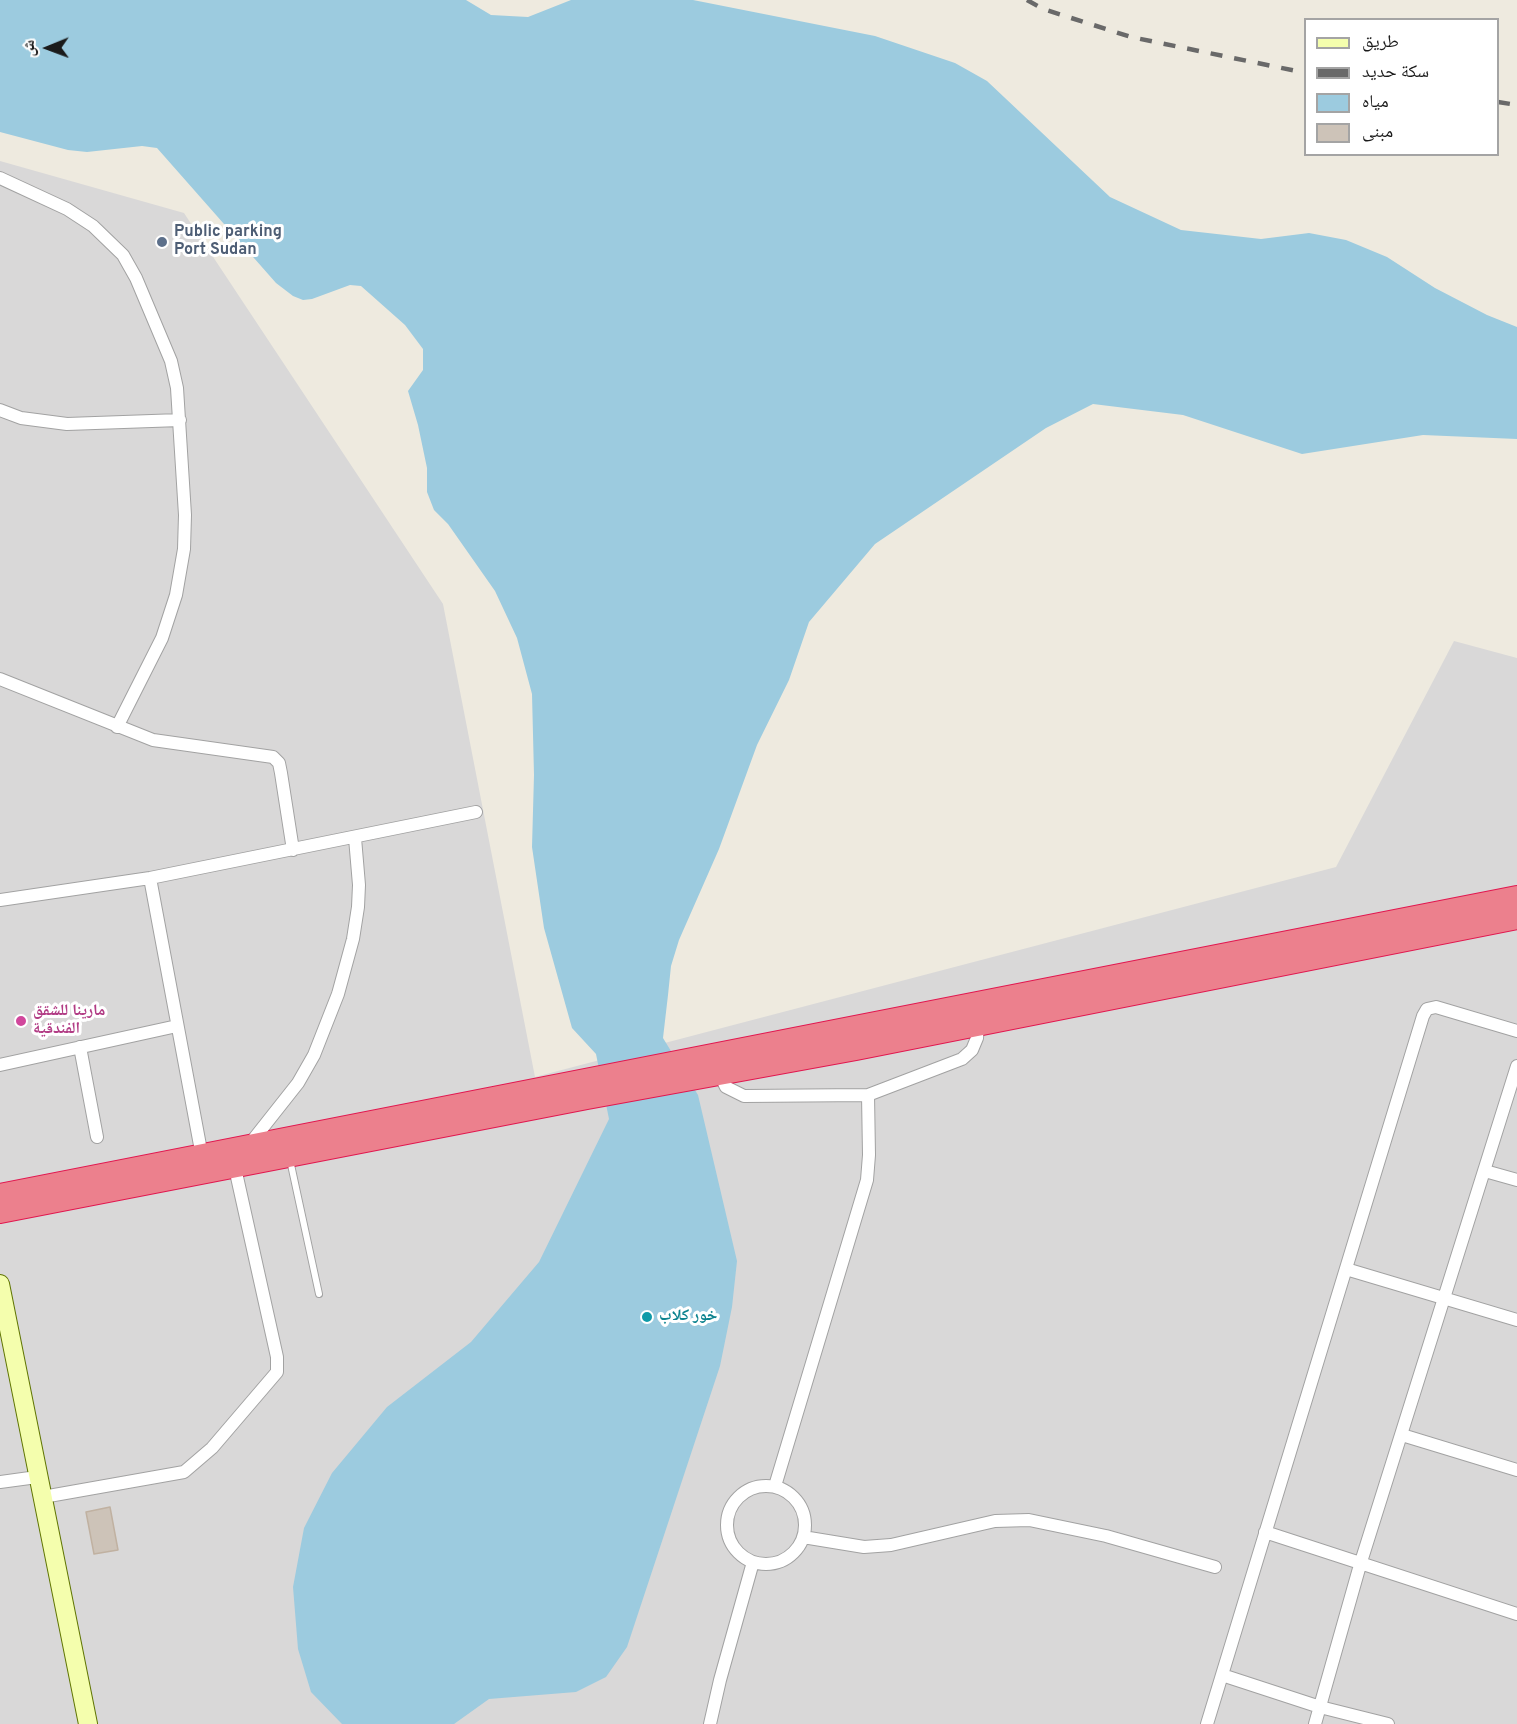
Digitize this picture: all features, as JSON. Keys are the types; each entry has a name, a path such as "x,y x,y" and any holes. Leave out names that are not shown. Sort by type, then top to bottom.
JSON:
{"highway":[{"path":"710,1069 1517,897"},
{"path":"0,1195 248,1146 386,1129 586,1090 978,1026 1517,918"},
{"path":"0,1212 290,1157 386,1129"}],"street":[{"path":"0,178 67,209 93,226 123,255 136,279 171,361 180,420 185,515 184,549 176,595 162,638 117,727"},
{"path":"0,410 21,418 67,424 180,420"},
{"path":"0,679 153,740 273,757 279,763 282,772 293,850"},
{"path":"0,900 150,878 477,812"},
{"path":"248,1146 298,1083 323,1035 338,994 353,939 358,907 359,885 355,838"},
{"path":"150,878 202,1156"},
{"path":"1207,1724 1425,1012 1436,1007 1517,1031"},
{"path":"0,1065 177,1026"},
{"path":"710,1069 726,1087 744,1096 868,1095 962,1059 972,1050 977,1038 978,1026"},
{"path":"80,1047 98,1137"},
{"path":"1315,1724 1360,1565 1517,1066"},
{"path":"775,1486 867,1180 868,1095"},
{"path":"43,1497 184,1472 212,1448 277,1372 277,1357 235,1168"},
{"path":"1485,1170 1517,1180"},
{"path":"1346,1269 1517,1320"},
{"path":"0,1284 88,1724"},
{"path":"1402,1435 1517,1470"},
{"path":"0,1482 37,1477"},
{"path":"761,1485 775,1486 790,1493 800,1506 805,1521 803,1538 797,1548 783,1560 766,1564 753,1562 742,1556 733,1546 727,1534 726,1520 730,1508 738,1497 749,1489 761,1485"},
{"path":"803,1538 864,1547 891,1545 994,1521 1029,1520 1106,1536 1215,1567"},
{"path":"1265,1532 1360,1565 1517,1614"},
{"path":"710,1724 753,1562"},
{"path":"1222,1675 1320,1707 1388,1724"}],"lane":[{"path":"290,1157 319,1294"}],"shaded area":[{"path":"0,161 184,213 443,604 535,1077 1336,867 1454,641 1517,658 1517,1724 0,1724"}],"water":[{"path":"0,0 466,0 491,15 528,17 571,0 693,0 875,36 955,63 987,81 1110,197 1181,230 1261,239 1309,233 1346,240 1387,257 1435,288 1487,315 1517,327 1517,439 1423,435 1302,454 1183,415 1093,404 1046,428 875,544 809,622 789,680 757,745 719,849 679,940 671,966 663,1038 698,1095 737,1261 732,1307 720,1366 627,1647 606,1677 576,1692 489,1699 454,1724 342,1724 311,1692 298,1649 293,1587 304,1528 332,1473 387,1407 471,1342 539,1262 609,1119 596,1054 572,1028 544,928 532,847 534,775 532,694 517,638 495,591 448,524 434,510 427,492 427,468 408,391 423,370 423,349 405,325 361,286 350,285 312,299 303,300 293,296 276,283 157,148 142,146 87,152 68,150 0,132"}],"building":[{"path":"110,1507 118,1550 94,1554 86,1512"}],"railway":[{"path":"1027,0 1043,9 1131,37 1304,73"},
{"path":"1499,102 1517,105"}],"place":[{"name":"Public parking Port Sudan","path":"162,242"},
{"name":"مارينا للشقق الفندقية","path":"21,1021"},
{"name":"خور كلاب","path":"647,1317"}]}
